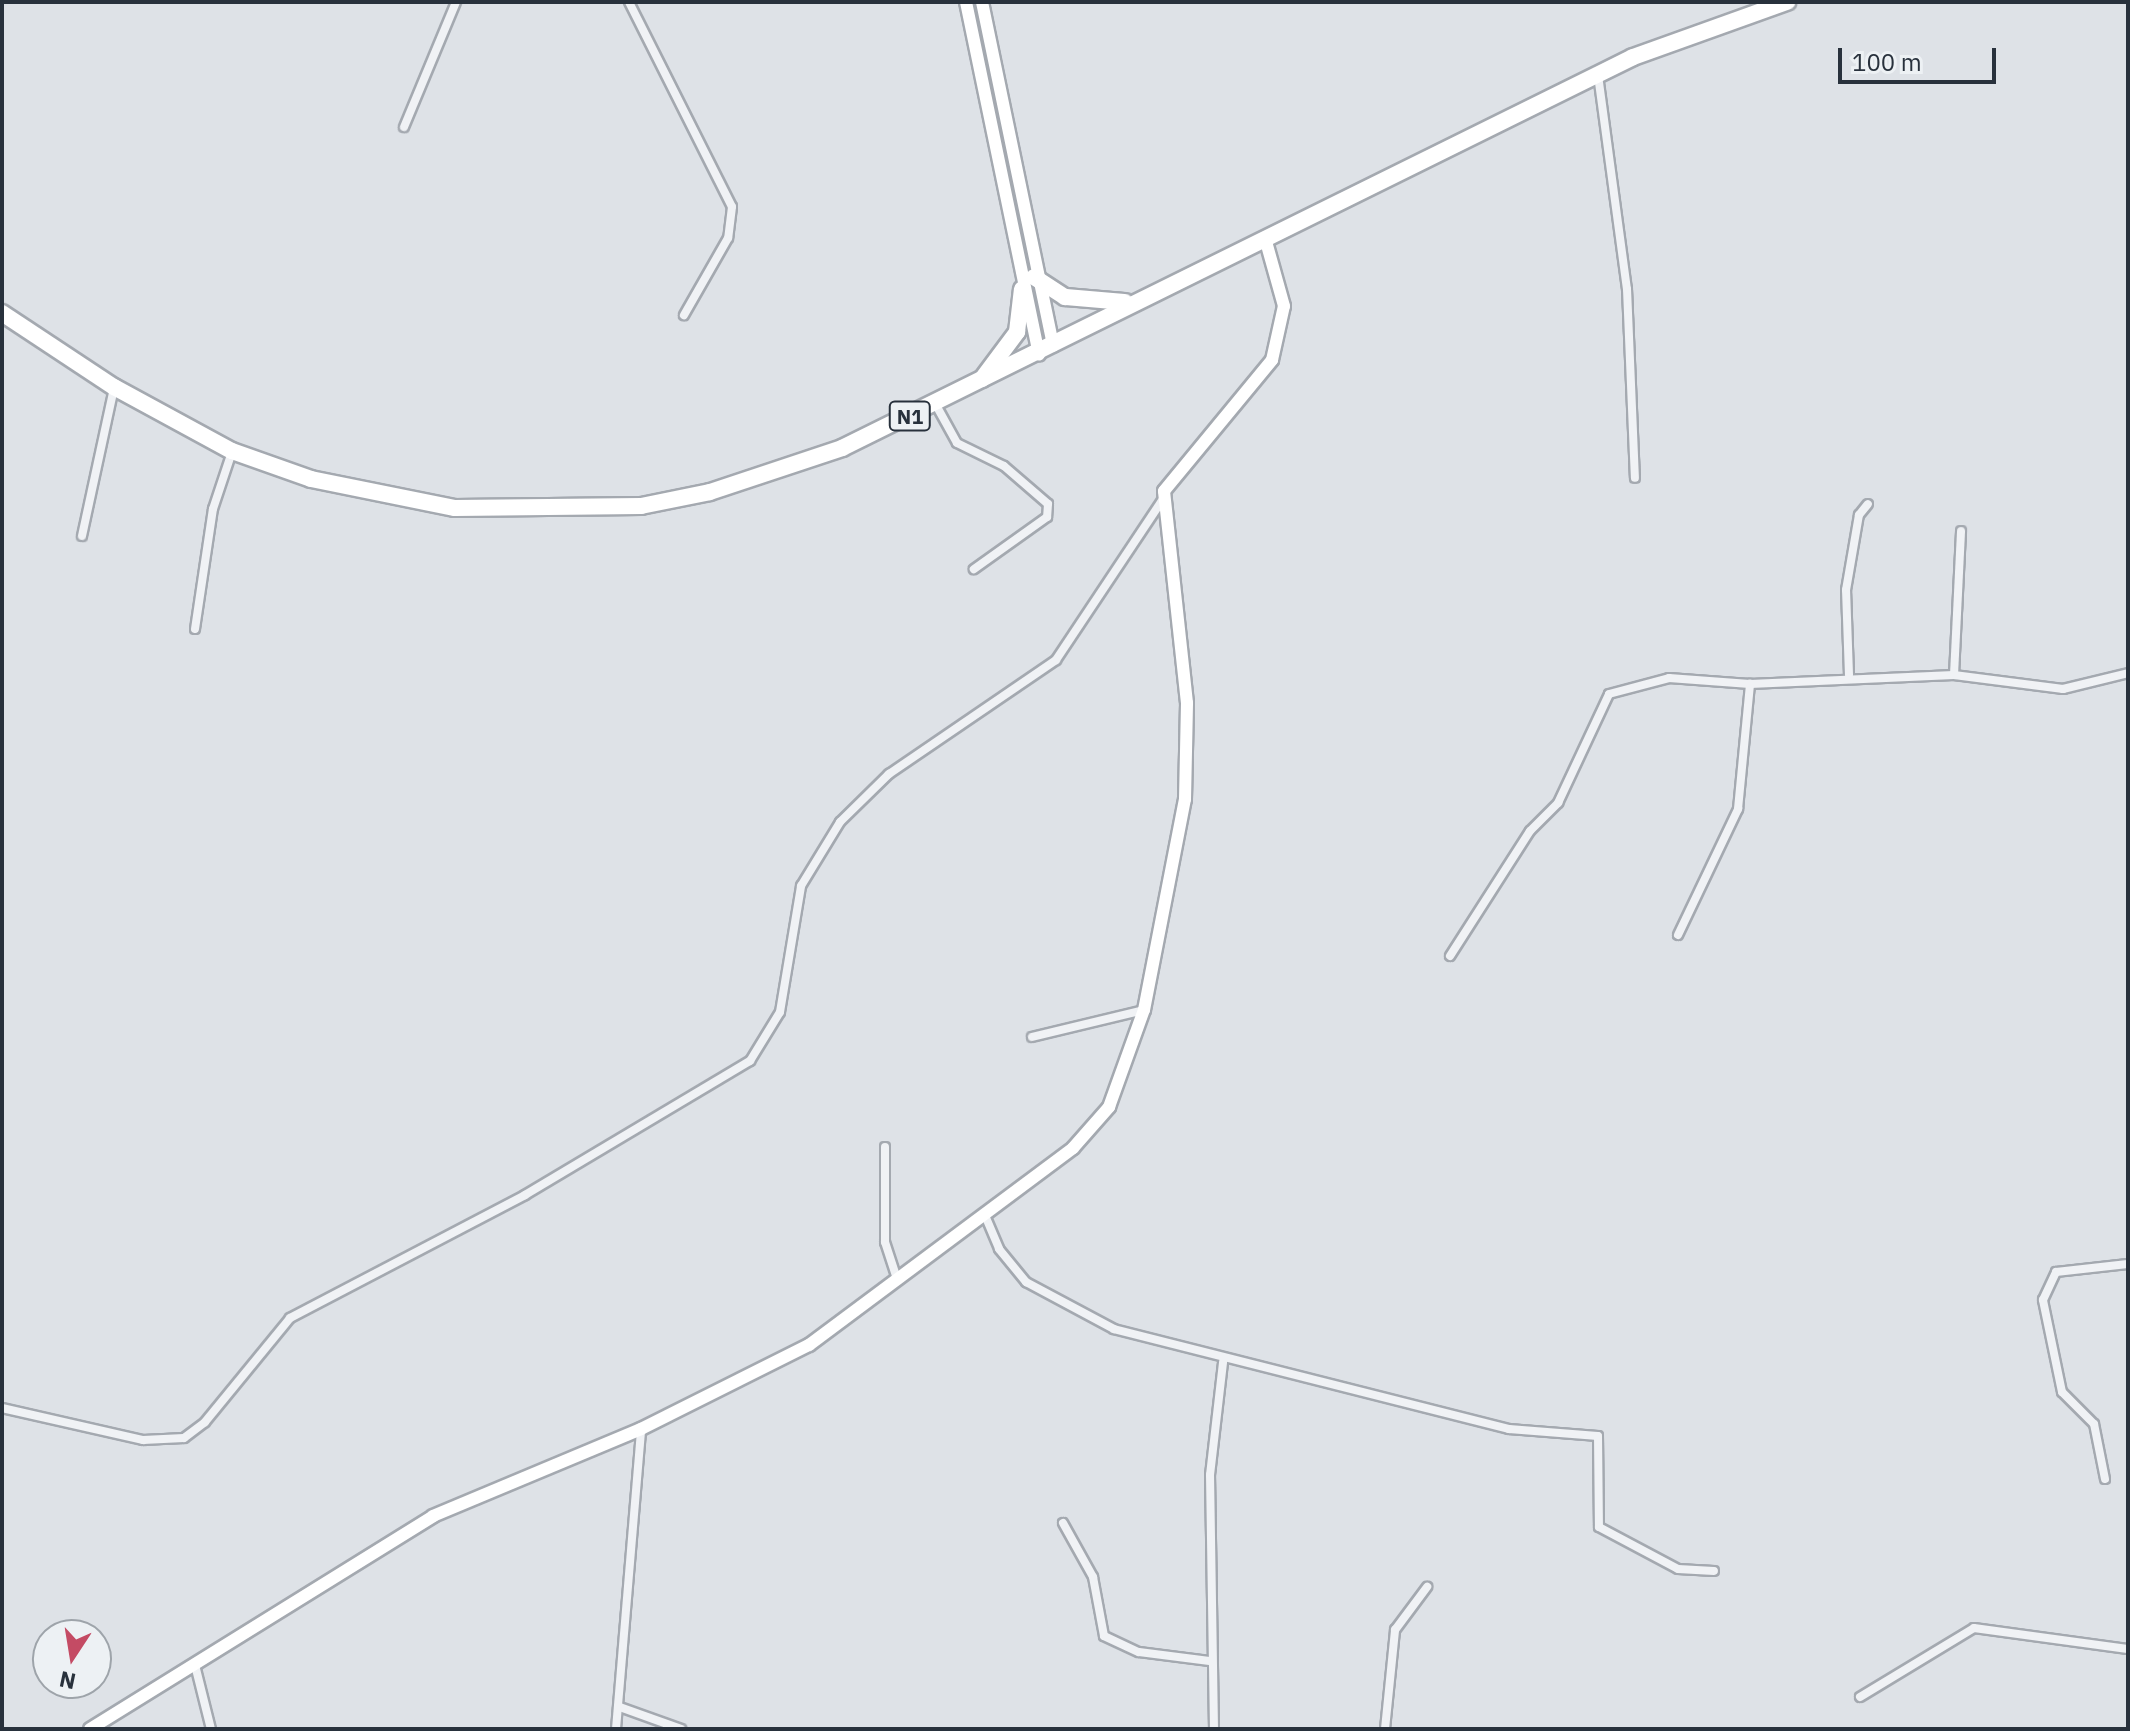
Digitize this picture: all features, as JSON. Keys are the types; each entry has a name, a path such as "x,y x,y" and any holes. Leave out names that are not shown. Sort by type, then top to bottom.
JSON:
{"highway":[{"name":"N1","path":"2,313 114,387 232,451 412,503 596,510 698,495 796,467 936,405 1138,300 1598,75 1787,2"},
{"path":"1034,277 1088,303 1138,300"},
{"path":"981,381 1017,332 1022,289"}],"street":[{"path":"404,127 456,2"},
{"path":"629,2 732,207 728,238 684,315"},
{"path":"966,2 1022,289 1046,350"},
{"path":"982,2 1046,350"},
{"path":"1598,75 1627,289 1635,478"},
{"path":"2,1408 143,1440 184,1438 205,1422 290,1318 525,1195 750,1061 780,1012 801,886 840,822 889,774 1056,660 1163,499 1272,360 1284,306 1265,238"},
{"path":"82,536 114,387"},
{"path":"936,405 957,443 1004,466 1048,504 1047,517 974,569"},
{"path":"195,629 213,509 232,451"},
{"path":"90,1729 433,1516 641,1429 785,1360 1073,1148 1109,1107 1144,1010 1182,819 1187,757 1163,499"},
{"path":"1849,675 1846,590 1859,515 1868,504"},
{"path":"1954,675 1961,531"},
{"path":"1450,956 1530,831 1558,803 1603,699 1669,678 1750,684 1849,675 1954,675 2063,689 2128,673"},
{"path":"1678,935 1738,809 1750,684"},
{"path":"1032,1037 1144,1010"},
{"path":"885,1147 885,1242 897,1279"},
{"path":"984,1213 1006,1260 1057,1302 1114,1329 1223,1362 1509,1429 1598,1436 1599,1527 1678,1569 1714,1571"},
{"path":"2105,1479 2094,1424 2062,1392 2043,1300 2056,1272 2128,1264"},
{"path":"1214,1729 1209,1661 1210,1475 1223,1362"},
{"path":"616,1729 641,1429"},
{"path":"1063,1523 1093,1577 1104,1636 1139,1652 1209,1661"},
{"path":"1385,1729 1395,1630 1427,1587"},
{"path":"1860,1697 1974,1628 2128,1649"},
{"path":"195,1665 211,1729"},
{"path":"620,1707 681,1729"}]}
